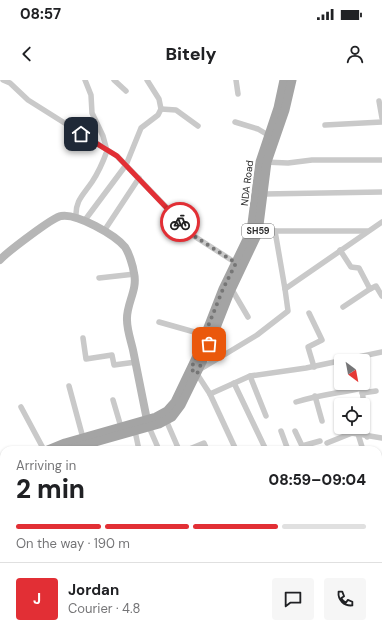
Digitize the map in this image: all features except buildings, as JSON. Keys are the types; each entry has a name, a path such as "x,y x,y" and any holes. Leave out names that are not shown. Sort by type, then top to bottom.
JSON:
{"main road":[{"name":"NDA Road","path":"148,423 172,407 195,371 205,335 236,263 255,231 268,135 278,108 284,80"},
{"name":"NDA Road","path":"60,446 121,427 166,420 181,406 255,231 264,194 264,162 285,110 292,80"},
{"name":"SH59","path":"81,446 135,431 148,423"}],"street":[{"path":"3,80 10,83 28,100 107,152 117,156 194,236 236,263"},
{"path":"76,218 75,207 79,198 92,182 107,152 103,136 92,114 92,95 85,80"},
{"path":"114,80 126,91"},
{"path":"147,80 162,109"},
{"path":"236,80 238,94"},
{"path":"379,101 382,118"},
{"path":"162,109 176,110 198,126"},
{"path":"85,220 126,165 141,128 162,109"},
{"path":"235,122 258,129 268,135"},
{"path":"325,125 382,122"},
{"path":"264,162 288,164 312,160 382,160"},
{"path":"104,231 139,178"},
{"path":"264,194 382,192"},
{"path":"0,260 5,254 18,246 46,223 60,216 85,220 104,231 125,248 135,274 135,288 127,321 148,423 157,446"},
{"path":"285,289 382,222"},
{"path":"255,231 367,231"},
{"path":"234,446 210,394 195,371 258,335 288,311 275,232"},
{"path":"340,250 351,267 359,268 370,289"},
{"path":"99,278 135,274"},
{"path":"344,307 376,286 382,296"},
{"path":"232,288 248,317"},
{"path":"309,313 322,340 308,347 314,367"},
{"path":"159,322 205,335"},
{"path":"83,338 86,359 112,356 114,365 136,362"},
{"path":"370,355 382,352"},
{"path":"210,394 250,376 334,363"},
{"path":"250,376 266,416"},
{"path":"234,383 264,446"},
{"path":"69,386 83,438"},
{"path":"296,402 315,396 352,390"},
{"path":"368,390 376,392"},
{"path":"315,396 322,421"},
{"path":"114,400 121,427"},
{"path":"20,408 42,446"},
{"path":"166,420 177,446"},
{"path":"135,431 138,446"},
{"path":"295,431 302,446"},
{"path":"281,432 286,446"},
{"path":"327,443 350,434"},
{"path":"358,434 367,437 382,438"},
{"path":"358,434 362,446"},
{"path":"308,446 320,441"},
{"path":"197,446 204,443 205,446"}],"way so far":[{"path":"180,222 194,236 236,263 223,289 191,369 197,374 209,344"}],"route":[{"path":"81,134 107,152 117,156 180,222"}]}
